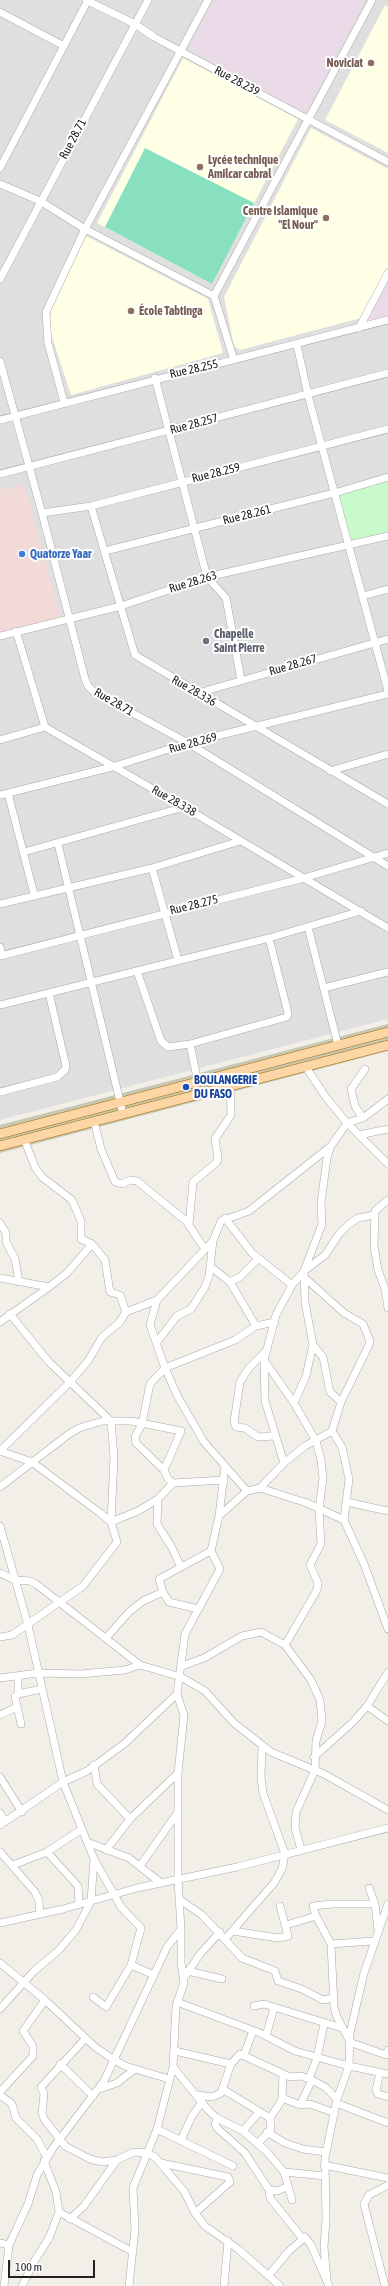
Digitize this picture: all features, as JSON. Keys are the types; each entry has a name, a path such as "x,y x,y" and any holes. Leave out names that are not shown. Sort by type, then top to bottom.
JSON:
{"main road":[{"path":"0,1134 388,1032"},
{"path":"0,1146 388,1045"}],"street":[{"name":"Rue 28.239","path":"87,0 135,24 181,52 309,118 388,162"},
{"path":"0,168 87,0"},
{"name":"Rue 28.71","path":"0,279 40,201 148,0"},
{"path":"64,402 48,343 45,324 46,312 85,229 208,0"},
{"path":"214,296 372,0"},
{"path":"0,12 64,46"},
{"path":"0,184 40,201 85,229 214,296 234,360"},
{"path":"359,328 388,273"},
{"name":"Rue 28.255","path":"0,420 155,378 297,345 388,320"},
{"path":"297,345 308,395 388,691"},
{"name":"Rue 28.71","path":"0,361 88,686 94,692 188,743 371,857 388,866"},
{"name":"Rue 28.257","path":"0,474 388,373"},
{"path":"155,378 207,577 226,598 241,680"},
{"name":"Rue 28.259","path":"42,513 91,506 388,429"},
{"name":"Rue 28.261","path":"106,551 334,493 388,477"},
{"name":"Rue 28.336","path":"91,506 106,551 135,656 330,772 388,804"},
{"name":"Rue 28.263","path":"0,636 69,617 121,606 207,577 388,536"},
{"path":"363,596 388,589"},
{"path":"0,740 45,727 16,631"},
{"name":"Rue 28.267","path":"198,693 388,639"},
{"name":"Rue 28.269","path":"0,795 112,767 188,743 388,694"},
{"name":"Rue 28.338","path":"45,727 112,767 184,807 388,928"},
{"path":"330,772 388,754"},
{"path":"8,793 34,894"},
{"path":"24,852 58,844 184,807"},
{"path":"0,904 34,894 152,868 240,841"},
{"path":"58,844 123,1114"},
{"name":"Rue 28.275","path":"1,956 166,912 304,878 388,853"},
{"path":"152,868 166,912 178,960"},
{"path":"0,1005 269,938 361,911"},
{"path":"308,927 338,1045"},
{"path":"136,971 161,1041 168,1047 190,1044 287,1017 288,1013 269,938"},
{"path":"0,947 1,956"},
{"path":"324,988 388,972"},
{"path":"0,1092 57,1077 65,1070 66,1066 49,993"},
{"path":"190,1044 198,1083"},
{"path":"306,1067 325,1096 347,1123 388,1164"},
{"path":"363,1118 355,1106 351,1089 365,1069"},
{"path":"189,1225 193,1182 217,1162 218,1158 215,1139 231,1115 230,1085"},
{"path":"294,1402 306,1376 313,1345 305,1302 304,1274 322,1224 321,1203 327,1158 331,1146 347,1123 363,1118 388,1099"},
{"path":"94,1121 101,1149 115,1182 122,1184 136,1180 189,1225 205,1249"},
{"path":"359,1135 388,1129"},
{"path":"24,1139 35,1168 42,1177 72,1200 81,1221 81,1239 92,1244 107,1264 110,1292 120,1295 126,1312"},
{"path":"157,1342 177,1316 191,1309 205,1287 211,1267 213,1241 219,1223 225,1218 249,1211 331,1146"},
{"path":"388,1200 378,1207 374,1215 374,1246 378,1270 385,1289 388,1308"},
{"path":"284,1463 266,1405 264,1360 278,1309 292,1285 325,1255 339,1234 349,1224 358,1218 374,1215"},
{"path":"225,1218 250,1251 292,1285"},
{"path":"0,1223 6,1233 6,1242 15,1259 19,1282"},
{"path":"111,1522 32,1462 0,1451 71,1381 88,1360 102,1336 119,1323 126,1312 157,1300 213,1241"},
{"path":"0,1322 49,1287 67,1272 92,1244"},
{"path":"230,1282 240,1277 258,1259"},
{"path":"211,1267 230,1282 256,1326"},
{"path":"260,1488 284,1463 305,1446 332,1431 341,1402 369,1346 368,1333 363,1324 344,1313 304,1274"},
{"path":"0,1278 49,1287"},
{"path":"157,1300 150,1323 165,1368 178,1398 194,1427 206,1444 247,1491"},
{"path":"0,1637 12,1635 84,1585 116,1545 111,1522 114,1457 111,1421 71,1381 49,1362 10,1314"},
{"path":"224,1480 174,1483 168,1479 164,1470 136,1443 135,1437 142,1424 150,1384 165,1368 235,1340 256,1326 275,1322"},
{"path":"313,1345 323,1357 330,1392 341,1402"},
{"path":"266,1350 249,1368 240,1382 234,1422 236,1427 245,1428 258,1437 275,1436"},
{"path":"264,1360 294,1402 316,1440 323,1469 320,1509 321,1544 310,1568 318,1586 285,1645"},
{"path":"0,1487 74,1431 94,1423 111,1421 142,1424 181,1431 194,1427"},
{"path":"164,1470 181,1431"},
{"path":"332,1431 342,1446 349,1479 344,1520 364,1564 388,1629"},
{"path":"129,2286 135,2229 133,2188 157,2129 173,2067 177,2002 183,1986 184,1978 181,1962 181,1929 178,1880 178,1773 184,1715 177,1694 181,1677 185,1634 220,1569 211,1551 219,1516 225,1466"},
{"path":"111,1522 138,1511 158,1499 174,1483"},
{"path":"219,1516 247,1491 260,1488 320,1509 344,1520"},
{"path":"158,1499 157,1524 172,1546 181,1567"},
{"path":"347,1502 388,1511"},
{"path":"0,1526 28,1625 63,1782 94,1859 113,1894 126,1913 142,1928 131,1965 106,2007 93,1997"},
{"path":"198,1609 171,1603 163,1592 160,1579 211,1551"},
{"path":"0,1573 15,1580 30,1581 61,1602 140,1665 181,1677 205,1691 229,1719 262,1747 315,1770 388,1810"},
{"path":"106,1638 129,1612 143,1601 163,1592"},
{"path":"182,1666 204,1658 242,1636 265,1632 285,1645 311,1680 320,1700 322,1721 316,1741 314,1757 315,1770 296,1812 295,1827 301,1850"},
{"path":"0,1678 38,1673 80,1674 125,1670 140,1665"},
{"path":"314,1757 353,1722 366,1706 388,1672"},
{"path":"18,1676 18,1694 15,1697 21,1724"},
{"path":"18,1694 42,1689"},
{"path":"0,1813 3,1824 63,1782 94,1765 124,1744 177,1694"},
{"path":"366,1706 386,1719 388,1727"},
{"path":"0,1715 17,1707"},
{"path":"226,1938 274,1883 282,1869 285,1854 263,1793 261,1777 262,1747"},
{"path":"94,1765 97,1784 130,1820"},
{"path":"106,1850 130,1820 178,1773"},
{"path":"0,1777 22,1812"},
{"path":"140,1866 178,1812"},
{"path":"0,1923 91,1901 113,1894 178,1880 388,1828"},
{"path":"13,1865 46,1852 82,1829"},
{"path":"87,1842 106,1850 124,1855 161,1883"},
{"path":"46,1852 78,1886 79,1904"},
{"path":"0,1853 13,1865 37,1896 40,1913"},
{"path":"0,2009 24,1982 58,1950 76,1930 91,1901 94,1859"},
{"path":"369,1888 375,1904 378,1929"},
{"path":"179,1899 198,1911 226,1938 242,1958 275,1971 278,1981 302,1989 323,2000 333,1998"},
{"path":"375,1904 332,1904 313,1906 316,1916 331,1944 333,1998 337,2017 342,2028 349,2041 386,2055 388,2050"},
{"path":"328,2283 324,2247 326,2219 324,2165 326,2152 337,2101 349,2066 349,2041 364,1973 378,1929 388,1904"},
{"path":"233,1931 284,1938 288,1936 280,1906"},
{"path":"286,1925 316,1916"},
{"path":"4,2286 9,2245 28,2204 32,2187 45,2160 99,2089 167,1947 181,1929"},
{"path":"184,1978 220,1932"},
{"path":"331,1944 374,1941"},
{"path":"0,1963 45,2000 85,2039 114,2060 135,2069 169,2079"},
{"path":"131,1965 154,1975"},
{"path":"188,1971 222,1979"},
{"path":"0,2092 33,2056 33,2046 23,2031 45,2000"},
{"path":"177,2002 266,2036 295,2052 388,2074"},
{"path":"254,2006 264,2004 324,2024 342,2028"},
{"path":"266,2036 274,2008"},
{"path":"300,2105 311,2080 324,2024"},
{"path":"244,2055 253,2031"},
{"path":"85,2039 60,2064 41,2087 44,2094 42,2113 60,2139 66,2146 90,2159 102,2162 117,2160 134,2152 148,2153 155,2157 184,2191 195,2213 209,2229 228,2241 280,2286"},
{"path":"175,2051 231,2064"},
{"path":"197,2095 214,2097 224,2090 231,2064 238,2055 244,2055 290,2078 301,2076 311,2080 325,2087 337,2101 388,2123"},
{"path":"60,2064 93,2096"},
{"path":"173,2067 202,2102 218,2118 243,2131 258,2144 284,2172 292,2200"},
{"path":"99,2089 117,2083 135,2069"},
{"path":"380,2072 376,2090 378,2094 388,2097"},
{"path":"258,2144 270,2130 270,2118 282,2098 283,2074"},
{"path":"224,2090 270,2118"},
{"path":"0,2095 12,2104 16,2118 37,2139 56,2192 59,2212 49,2238 35,2260 22,2286"},
{"path":"282,2098 300,2105 310,2104 334,2113"},
{"path":"181,2140 192,2116 202,2102"},
{"path":"243,2131 260,2112"},
{"path":"218,2118 215,2124 217,2128 245,2153 269,2190 270,2198 302,2238 305,2237 309,2241 328,2283"},
{"path":"157,2129 233,2166"},
{"path":"267,2132 285,2143 303,2149 326,2152"},
{"path":"70,2219 84,2206 117,2160"},
{"path":"161,2163 228,2177 230,2182 195,2213"},
{"path":"324,2165 388,2178"},
{"path":"284,2172 325,2176"},
{"path":"385,2286 364,2204 369,2194 388,2184"},
{"path":"269,2190 278,2191 288,2187"},
{"path":"59,2212 133,2252"},
{"path":"268,2275 302,2238"},
{"path":"224,2286 228,2241"},
{"path":"0,2243 9,2245"}],"shaded area":[{"path":"0,0 388,0 388,1019 0,1120"},
{"path":"214,0 365,0 308,108 301,111 188,49"},
{"name":"Noviciat","path":"385,5 388,7 388,153 325,120"},
{"name":"Lycée technique Amilcar cabral","path":"183,58 298,119 212,284 97,223"},
{"name":"Centre Islamique \"El Nour\"","path":"311,128 388,169 388,268 361,318 240,350 234,346 224,297"},
{"name":"École Tabtinga","path":"86,236 208,299 223,353 71,395 51,334 50,318 52,304"},
{"path":"388,282 388,315 366,321"},
{"name":"Quatorze Yaar","path":"24,484 61,618 0,635 0,490"},
{"path":"388,1024 388,1051 0,1153 0,1125"}],"green space":[{"path":"145,148 254,203 212,284 105,227"},
{"path":"388,477 388,534 351,543 338,492"}],"place":[{"name":"Noviciat","path":"371,63"},
{"name":"Lycée technique Amilcar cabral","path":"200,167"},
{"name":"Centre Islamique \"El Nour\"","path":"326,218"},
{"name":"École Tabtinga","path":"131,311"},
{"name":"Quatorze Yaar","path":"22,554"},
{"name":"Chapelle Saint Pierre","path":"206,641"},
{"name":"BOULANGERIE DU FASO","path":"186,1087"}]}
